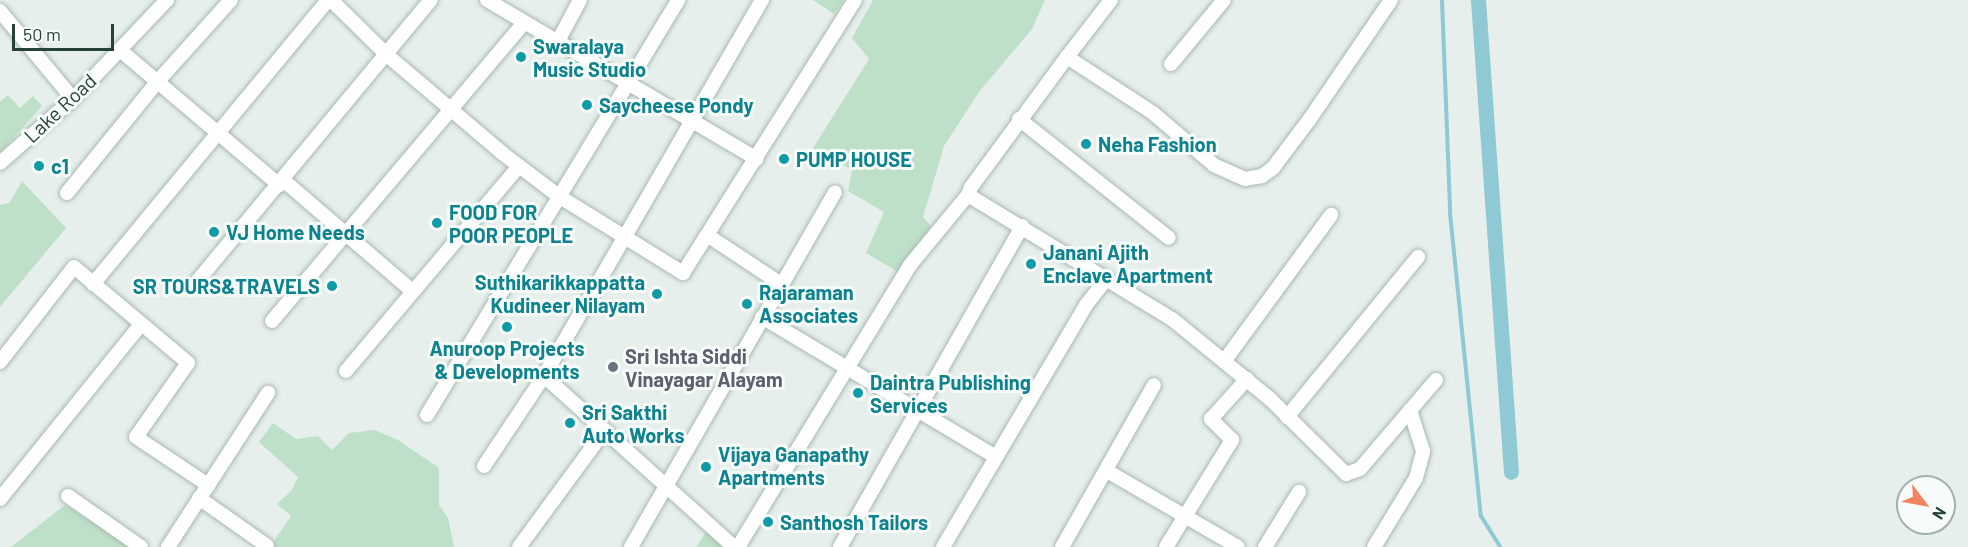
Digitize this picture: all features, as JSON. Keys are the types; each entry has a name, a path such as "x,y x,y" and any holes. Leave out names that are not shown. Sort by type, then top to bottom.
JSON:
{"street":[{"name":"Lake Road","path":"0,163 73,99 167,0"},
{"path":"67,193 158,81 231,0"},
{"path":"93,284 329,0 452,112 519,166 560,197 683,273 757,159 855,0"},
{"path":"195,284 431,0"},
{"path":"487,0 757,159"},
{"path":"557,43 580,0"},
{"path":"427,415 678,0"},
{"path":"484,466 544,376 762,0"},
{"path":"544,376 605,430 665,489 736,547 910,265 968,195 1019,119 1111,0"},
{"path":"1171,64 1224,0"},
{"path":"1067,57 1153,114 1214,165 1245,179 1262,176 1273,168 1309,120 1391,0"},
{"path":"2,18 73,99"},
{"path":"272,321 452,112 524,23"},
{"path":"120,51 218,134 346,234 412,291"},
{"path":"1019,119 1169,238"},
{"path":"346,370 519,166"},
{"path":"631,547 835,192"},
{"path":"968,195 1022,226 1105,281 1143,299 1225,360 1287,417 1337,469 1354,474 1436,380"},
{"path":"1225,360 1331,215"},
{"path":"840,547 919,412 1022,226"},
{"path":"707,235 781,284"},
{"path":"1287,417 1419,256"},
{"path":"0,362 74,267 188,363 136,437 208,485"},
{"path":"943,547 994,456 1105,281"},
{"path":"762,317 994,456"},
{"path":"0,499 141,324"},
{"path":"1166,547 1232,440 1212,419 1247,380"},
{"path":"1062,547 1154,385"},
{"path":"168,547 268,393"},
{"path":"1374,547 1402,505 1419,469 1422,437 1410,410"},
{"path":"519,547 605,430"},
{"path":"1107,471 1238,547"},
{"path":"1265,547 1299,492"},
{"path":"68,496 141,547"},
{"path":"199,498 267,546"}],"green space":[{"path":"813,0 844,0 834,14"},
{"path":"873,0 1045,0 1032,29 979,92 944,146 923,217 931,226 900,273 866,253 884,212 848,191 852,170 813,148 869,59 852,38"},
{"path":"8,95 20,108 33,96 42,106 0,153 0,102"},
{"path":"22,181 66,228 0,307 0,205 9,203"},
{"path":"273,423 296,439 318,436 332,450 349,433 375,430 398,440 439,468 439,505 448,518 454,547 270,547 291,516 277,504 291,491 298,477 259,442"},
{"path":"65,505 133,547 11,547"},
{"path":"707,531 724,547 696,547"}],"waterway":[{"path":"1442,0 1450,213 1481,516 1500,547"},
{"path":"1478,0 1511,472"}],"place":[{"name":"Swaralaya Music Studio","path":"521,57"},
{"name":"Saycheese Pondy","path":"587,105"},
{"name":"Neha Fashion","path":"1086,144"},
{"name":"PUMP HOUSE","path":"784,159"},
{"name":"c1","path":"39,166"},
{"name":"FOOD FOR POOR PEOPLE","path":"437,223"},
{"name":"VJ Home Needs","path":"214,232"},
{"name":"Janani Ajith Enclave Apartment","path":"1031,264"},
{"name":"SR TOURS&TRAVELS","path":"332,286"},
{"name":"Suthikarikkappatta Kudineer Nilayam","path":"657,294"},
{"name":"Rajaraman Associates","path":"747,304"},
{"name":"Anuroop Projects & Developments","path":"507,327"},
{"name":"Sri Ishta Siddi Vinayagar Alayam","path":"613,367"},
{"name":"Daintra Publishing Services","path":"858,393"},
{"name":"Sri Sakthi Auto Works","path":"570,423"},
{"name":"Vijaya Ganapathy Apartments","path":"706,467"},
{"name":"Santhosh Tailors","path":"768,522"}]}
